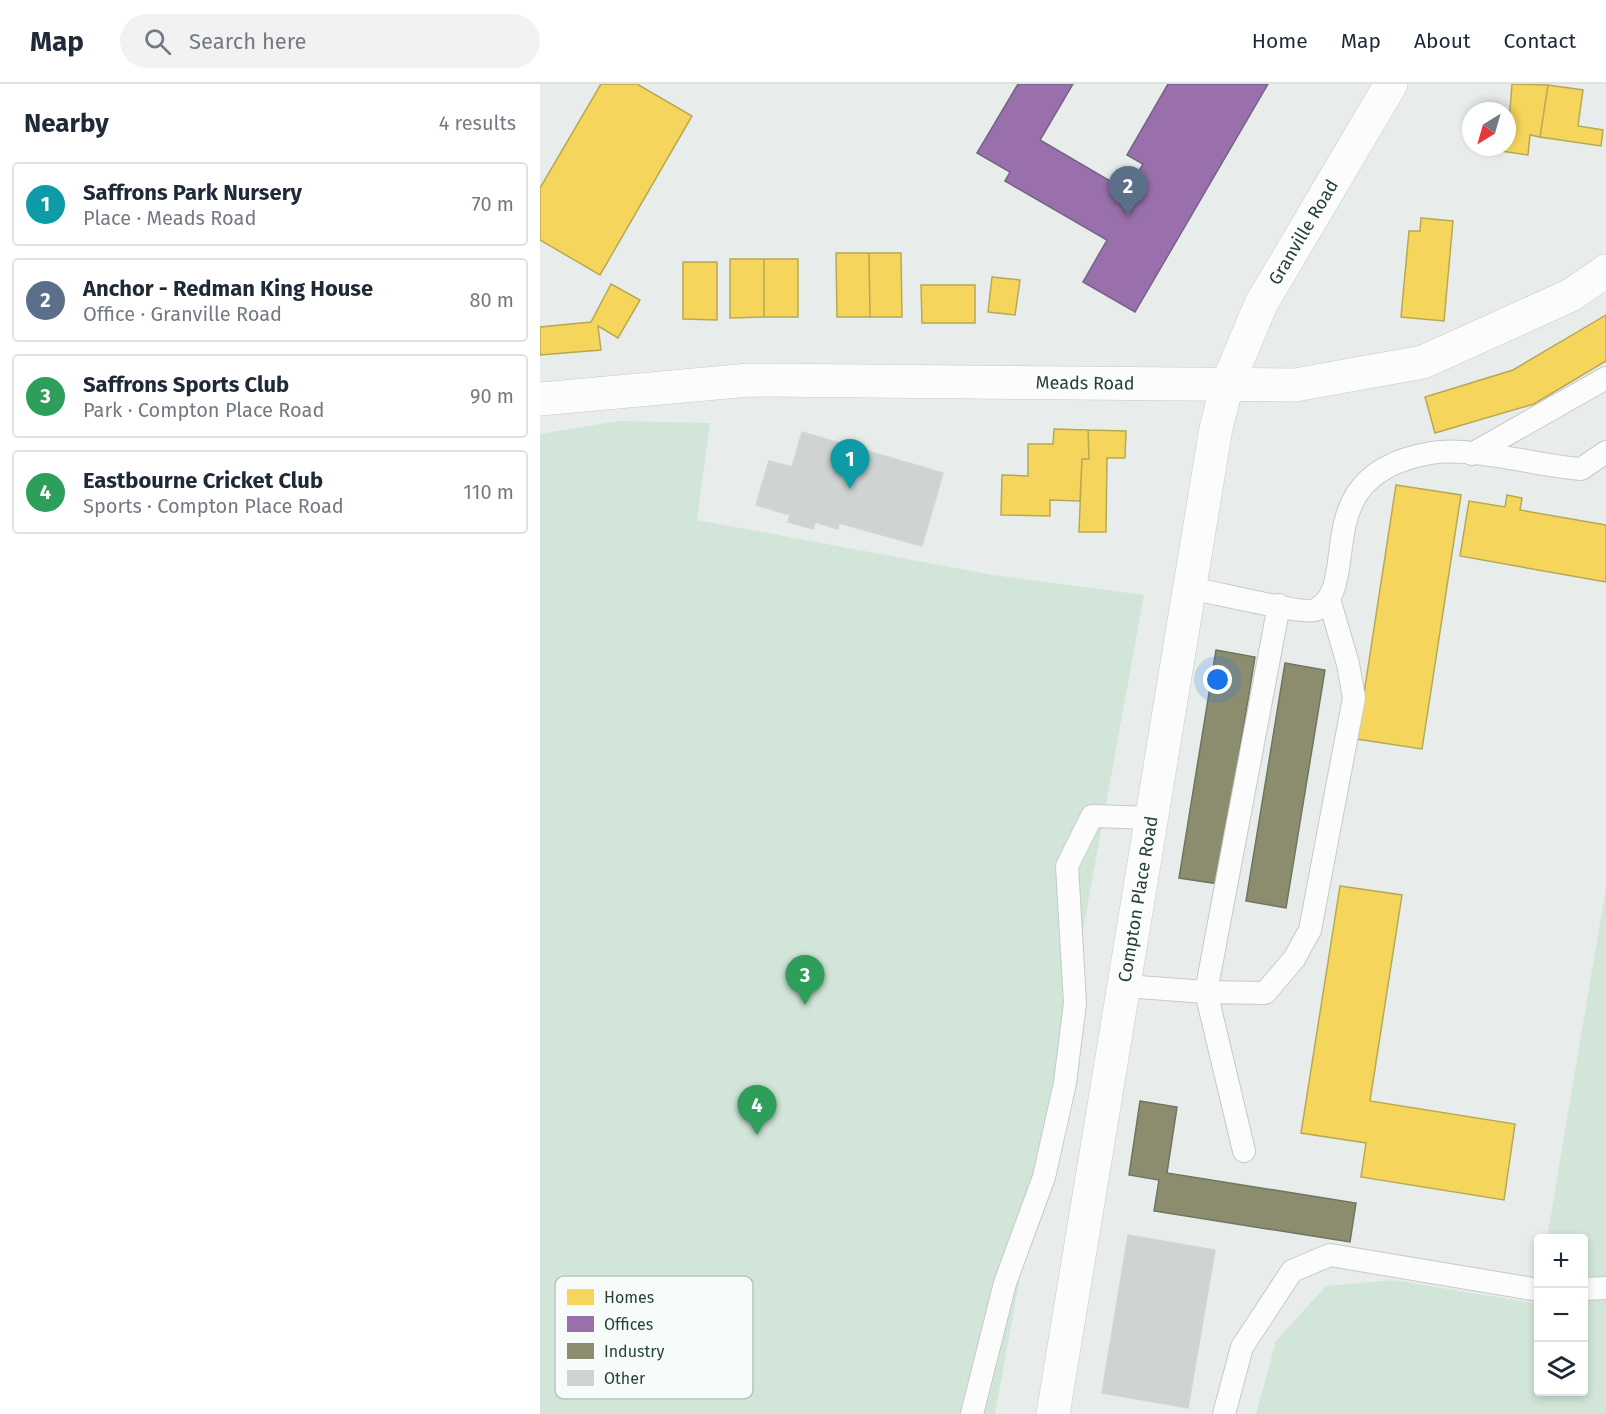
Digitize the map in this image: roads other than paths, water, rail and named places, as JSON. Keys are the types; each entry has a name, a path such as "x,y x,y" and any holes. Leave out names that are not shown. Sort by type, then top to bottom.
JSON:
{"street":[{"name":"Granville Road","path":"1227,385 1261,304 1391,84"},
{"name":"Meads Road","path":"540,399 750,380 1294,385 1423,362 1571,295 1606,271"},
{"name":"Compton Place Road","path":"1053,1414 1215,428 1227,385"}],"lane":[{"path":"1472,454 1606,378"},
{"path":"1190,588 1279,605 1298,612 1314,611 1329,599 1337,577 1342,527 1354,498 1373,474 1397,462 1432,453 1472,454 1581,469 1606,452"},
{"path":"1125,986 1206,992 1265,993 1294,959 1310,930 1354,698 1348,664 1329,599"},
{"path":"1244,1151 1206,992 1279,605"},
{"path":"972,1414 1005,1283 1044,1177 1065,1083 1076,1003 1067,866 1092,816 1152,818"},
{"path":"1224,1414 1242,1347 1292,1271 1330,1255 1534,1289"},
{"path":"1588,1289 1606,1288"}],"place":[{"name":"Anchor - Redman King House","path":"1128,216"},
{"name":"Saffrons Park Nursery","path":"850,489"},
{"name":"Saffrons Sports Club","path":"805,1005"},
{"name":"Eastbourne Cricket Club","path":"757,1135"}]}
